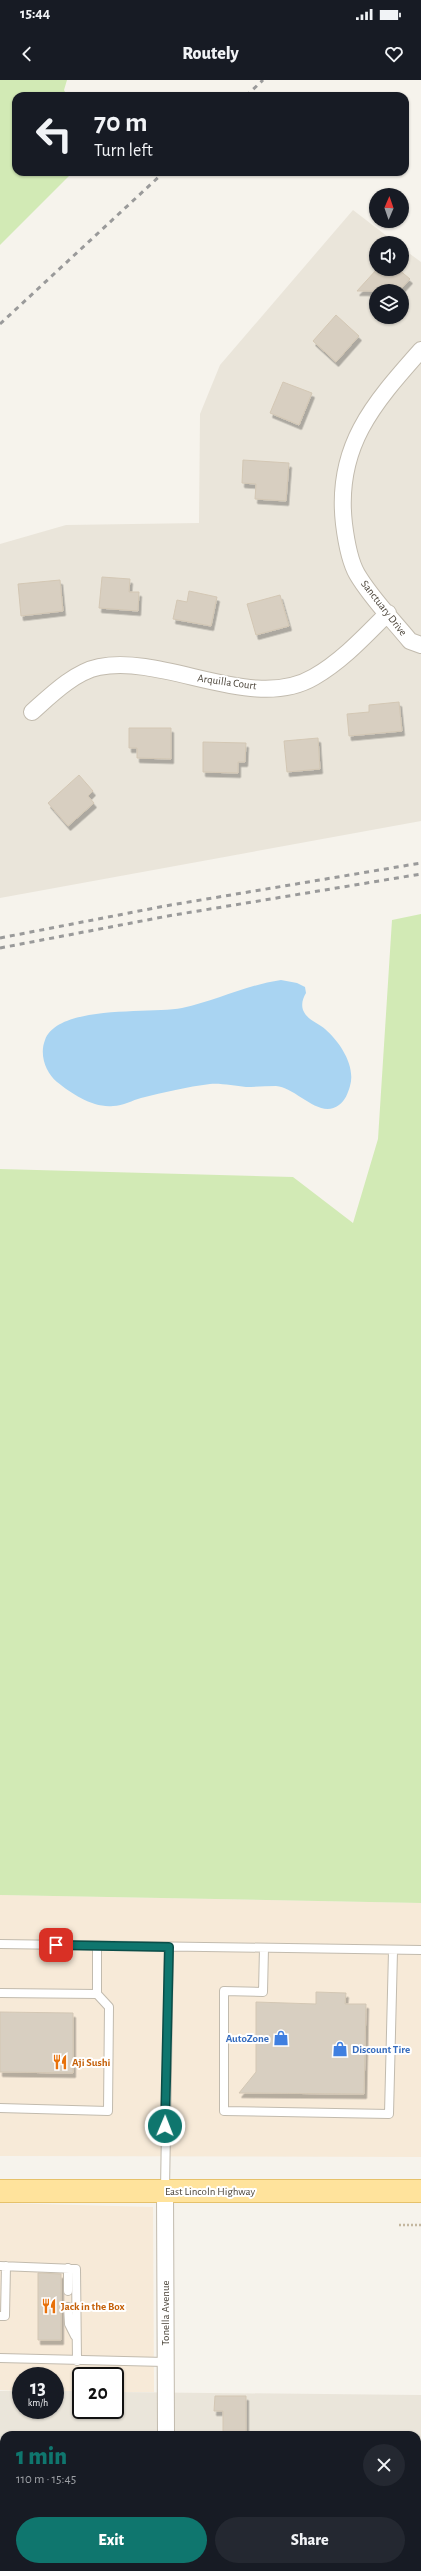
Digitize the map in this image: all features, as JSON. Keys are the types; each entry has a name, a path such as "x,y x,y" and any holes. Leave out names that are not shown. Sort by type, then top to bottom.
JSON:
{"main road":[{"name":"East Lincoln Highway","path":"0,2191 421,2191"}],"street":[{"name":"Sanctuary Drive","path":"421,350 374,406 362,424 350,449 343,484 343,517 350,555 356,572 410,641 421,645"},
{"name":"Arquilla Court","path":"32,712 65,683 99,667 151,666 212,682 277,689 314,678 354,647 388,614"},
{"name":"Tonella Avenue","path":"165,2191 166,2431"}],"lane":[{"path":"0,1944 393,1951 421,1950"},
{"path":"0,2108 108,2111 109,2007 97,1994 98,1946"},
{"path":"165,2191 169,1947"},
{"path":"264,1948 262,1992 224,1991 224,2112 389,2114 393,1951"},
{"path":"0,1993 97,1994"},
{"path":"0,2316 5,2316 3,2266 76,2269 77,2361"},
{"path":"68,2268 68,2291"},
{"path":"68,2308 69,2324 77,2340"},
{"path":"0,2358 165,2362"}],"path":[{"path":"399,2225 421,2224"}],"shaded area":[{"path":"353,210 369,222 369,228 376,228 387,236 369,236 369,276 409,276 409,253 421,262 421,821 0,898 0,544 66,525 199,523 200,414 220,365"},
{"path":"0,1895 421,1903 421,2157 0,2156"},
{"path":"0,2203 153,2207 154,2392 124,2392 124,2367 72,2367 72,2391 64,2391 64,2367 12,2367 12,2391 0,2390"},
{"path":"0,2391 12,2391 12,2419 64,2419 64,2391 72,2391 72,2419 124,2419 124,2392 421,2395 421,2431 0,2431"}],"green space":[{"path":"0,80 67,80 64,90 65,92 12,92 12,176 69,176 0,245"},
{"path":"421,914 421,1903 0,1895 0,1169 293,1177 353,1223 378,1139 392,920"}],"water":[{"path":"281,980 297,983 305,987 306,993 303,999 303,1010 310,1019 331,1034 341,1047 349,1063 351,1078 350,1086 345,1099 339,1105 331,1109 316,1106 284,1088 276,1086 246,1087 223,1084 210,1084 167,1092 120,1105 98,1105 83,1099 57,1082 47,1069 43,1058 43,1046 45,1040 53,1029 68,1021 86,1016 107,1013 182,1008 268,982"}],"building":[{"path":"371,276 406,276 410,279 405,284 369,284 369,291 357,291"},
{"path":"336,315 359,336 336,362 313,341"},
{"path":"283,382 312,393 299,425 270,413"},
{"path":"243,460 289,463 286,501 255,499 256,484 242,483"},
{"path":"102,577 130,579 129,592 139,592 138,611 99,608"},
{"path":"60,580 63,611 21,616 18,584"},
{"path":"189,591 217,597 211,626 173,619 177,600 187,602"},
{"path":"280,595 289,626 256,635 247,604"},
{"path":"399,702 402,731 349,736 347,714 369,712 369,705"},
{"path":"129,728 171,728 171,759 137,758 137,748 129,748"},
{"path":"318,738 320,769 287,772 284,741"},
{"path":"203,742 246,743 245,762 238,762 238,773 203,772"},
{"path":"79,775 93,791 88,796 94,803 68,826 48,803"},
{"path":"316,1992 346,1993 345,2004 366,2004 364,2094 239,2093 256,2072 256,2002 316,2004"},
{"path":"0,2012 73,2013 73,2073 0,2072"},
{"name":"Jack in the Box","path":"38,2273 61,2274 61,2340 38,2340"},
{"path":"215,2396 246,2396 246,2431 223,2431 223,2411 214,2411"}],"railway":[{"path":"250,92 263,80"},
{"path":"0,324 160,176"},
{"path":"0,938 165,906 421,863"},
{"path":"0,948 168,916 421,874"}],"place":[{"name":"AutoZone","path":"281,2038"},
{"name":"Discount Tire","path":"340,2049"},
{"name":"Aji Sushi","path":"60,2062"},
{"name":"Jack in the Box","path":"49,2306"}],"route":[{"path":"56,1945 169,1947 165,2126"}]}
